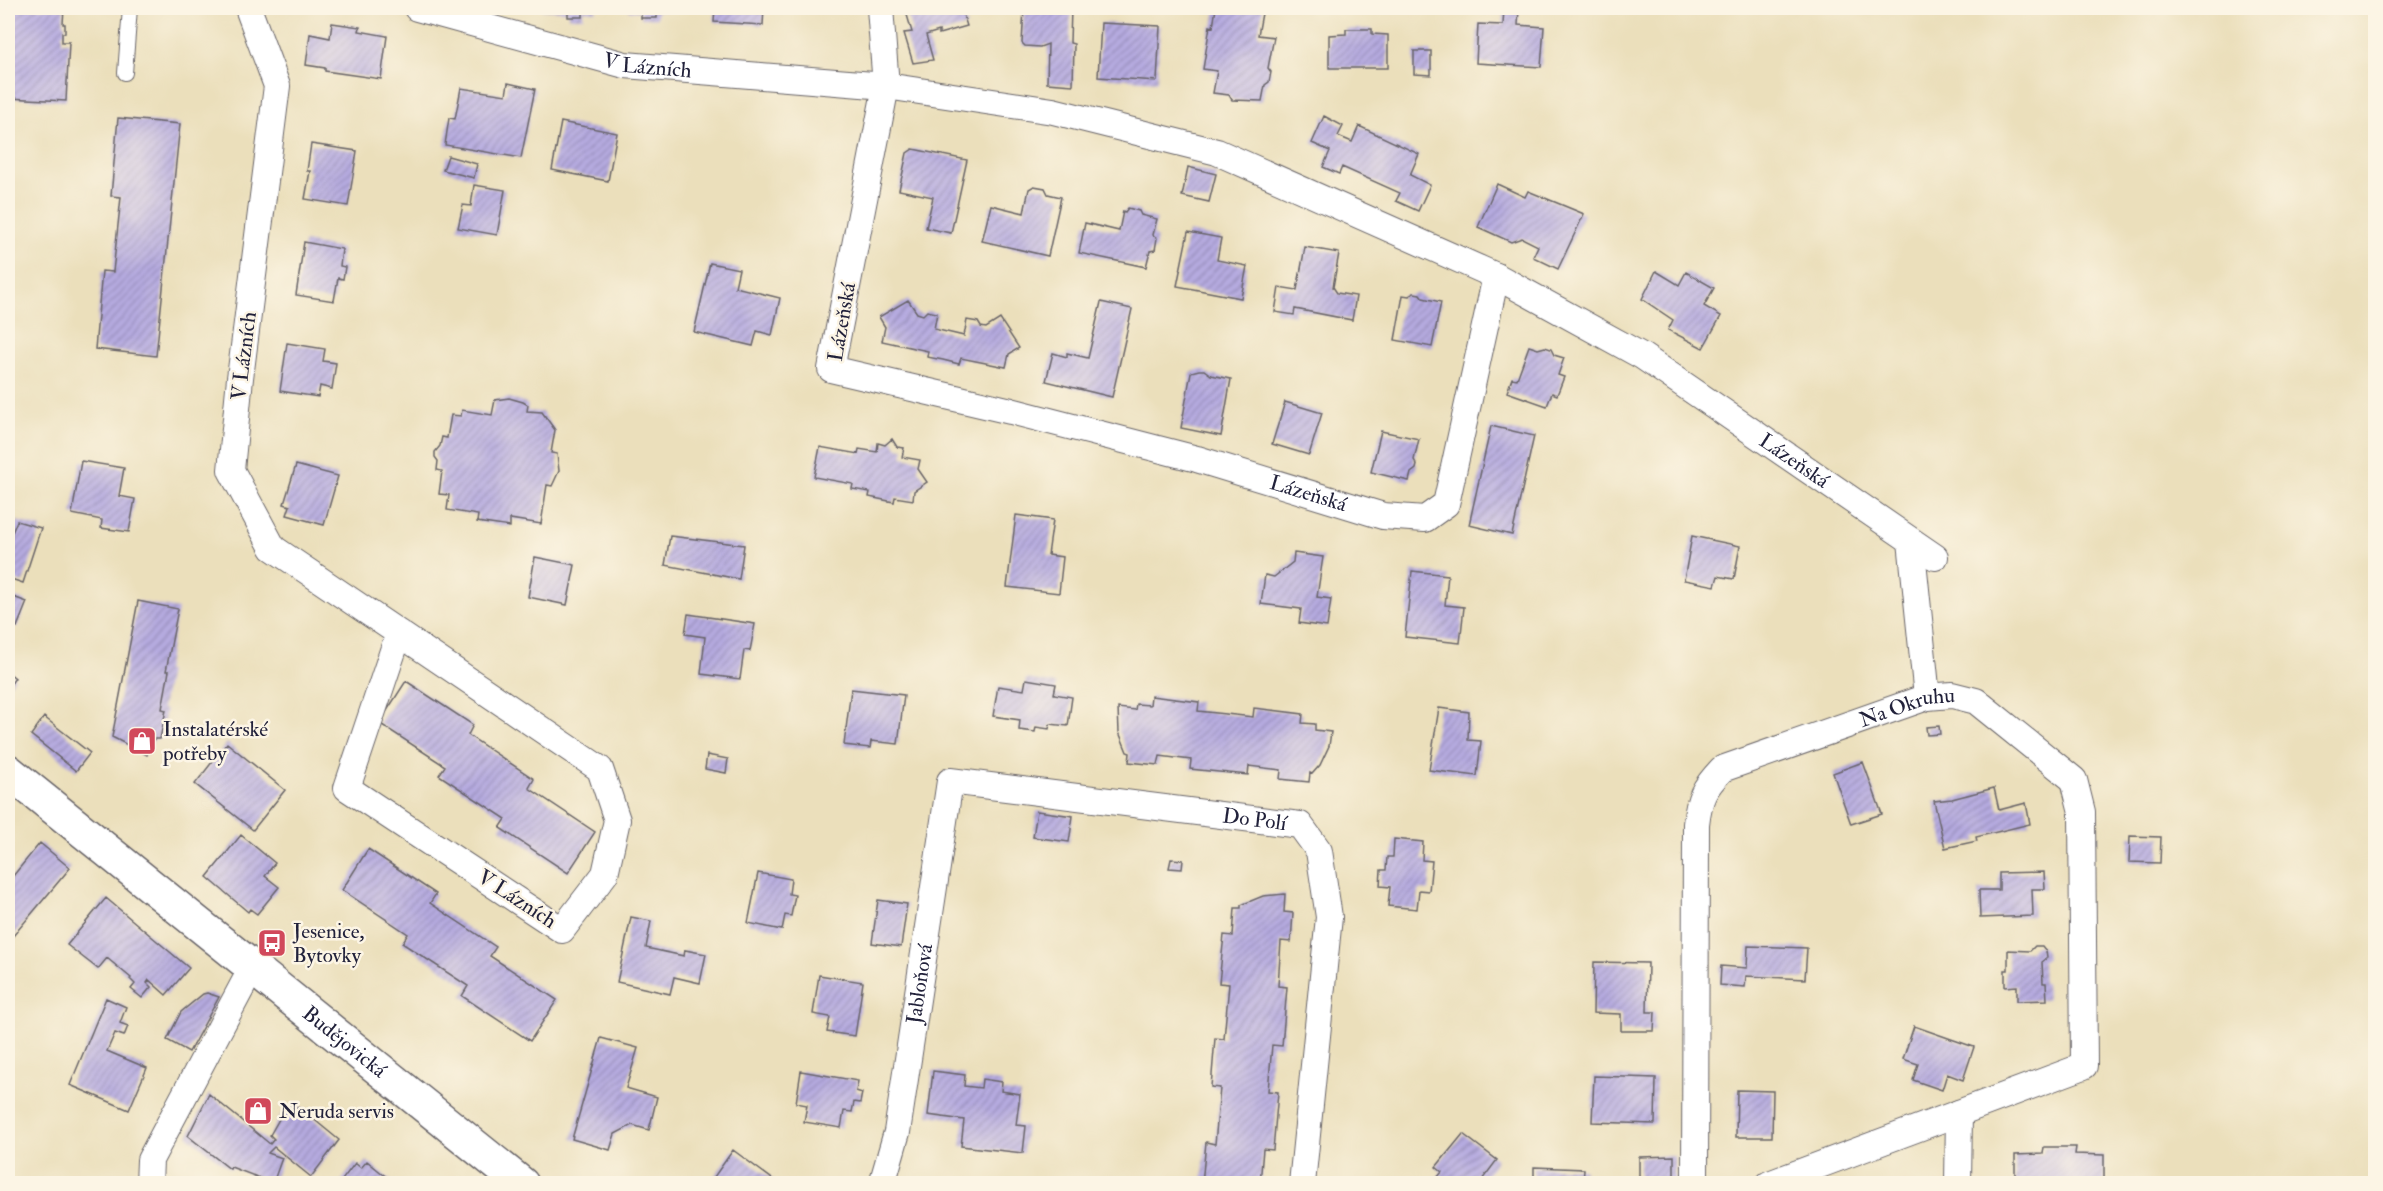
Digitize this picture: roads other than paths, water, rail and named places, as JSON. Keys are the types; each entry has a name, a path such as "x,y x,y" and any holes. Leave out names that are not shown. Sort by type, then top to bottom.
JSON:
{"main road":[{"name":"Budějovická","path":"8,771 522,1184"}],"street":[{"name":"V Lázních","path":"249,8 277,86 240,378 231,470 273,548 399,633 600,769 617,820 605,874 562,930 347,788 399,633"},
{"name":"V Lázních","path":"417,8 625,65 886,86"},
{"path":"880,8 886,86"},
{"name":"Lázeňská","path":"1496,276 1446,504 1425,519 1383,516 1197,459 1011,411 831,369 886,86 1053,111 1218,152 1496,276 1642,356 1935,557"},
{"path":"1911,541 1927,697"},
{"name":"Na Okruhu","path":"1695,1184 1696,824 1698,805 1706,786 1722,769 1927,697 1952,695 1976,701 2074,780 2082,812 2084,1066 1769,1184"},
{"name":"Jabloňová","path":"882,1184 897,1132 951,781"},
{"name":"Do Polí","path":"951,781 1300,825 1318,851 1329,917 1302,1184"},
{"path":"149,1184 150,1160 252,968"},
{"path":"1958,1184 1959,1113"}],"lane":[{"path":"125,73 130,8"}],"place":[{"name":"Instalatérské potřeby","path":"142,741"},
{"name":"Jesenice, Bytovky","path":"272,943"},
{"name":"Neruda servis","path":"258,1111"}]}
